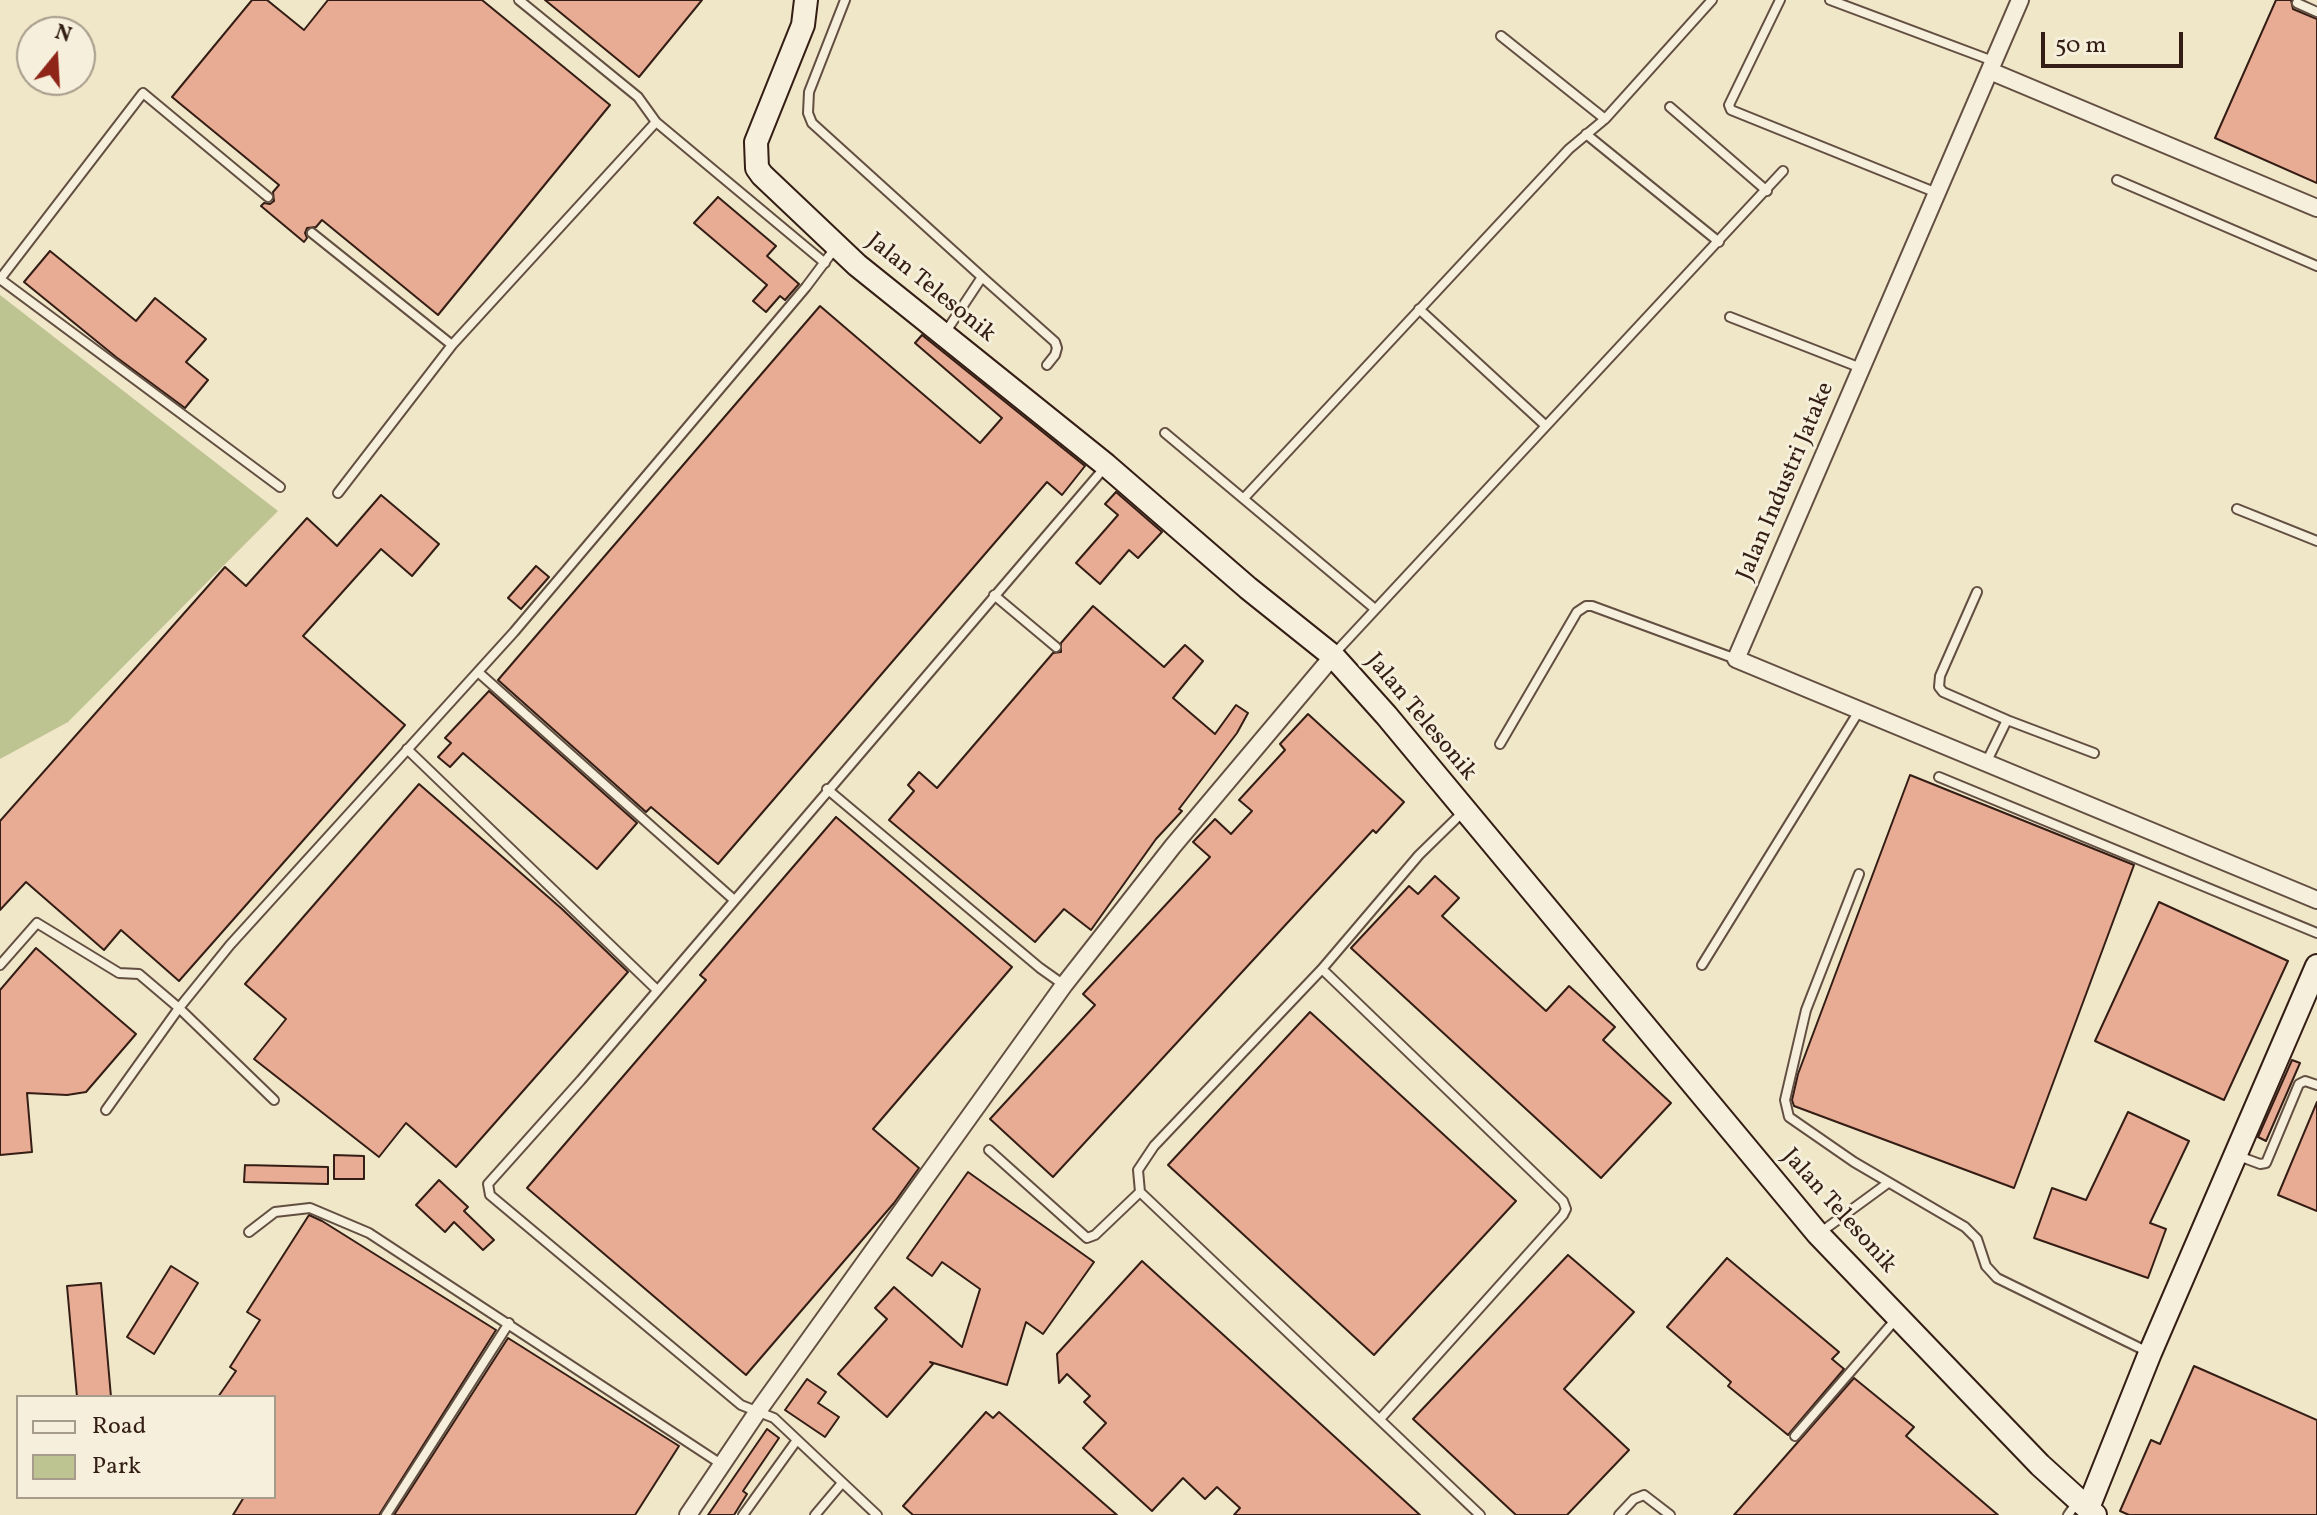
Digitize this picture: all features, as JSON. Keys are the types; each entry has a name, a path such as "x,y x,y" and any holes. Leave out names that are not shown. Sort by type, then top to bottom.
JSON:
{"street":[{"name":"Jalan Telesonik","path":"806,0 803,25 756,142 757,168 795,208 831,255 944,334 1333,656 1386,715 1818,1234 2082,1510 2317,966"},
{"name":"Jalan Industri Jatake","path":"1736,659 2020,0"},
{"path":"1992,66 2317,208"},
{"path":"688,1515 758,1411 1064,985 1173,846 1333,656"},
{"path":"1736,659 2317,900"}],"lane":[{"path":"106,1110 179,1008 230,945 514,632 831,255 656,122 638,97 519,0"},
{"path":"845,0 809,92 808,113 812,123 1055,342 1055,355 1047,365"},
{"path":"1245,497 1569,149 1605,119 1712,0"},
{"path":"1780,0 1729,105 1731,110 1937,193"},
{"path":"1830,0 1992,66"},
{"path":"2297,3 2317,12"},
{"path":"1501,36 1605,119"},
{"path":"268,197 143,93 0,279 280,487"},
{"path":"1670,107 1767,191"},
{"path":"338,493 452,345 656,122"},
{"path":"1586,134 1719,242"},
{"path":"1333,656 1783,171"},
{"path":"2117,180 2317,266"},
{"path":"312,233 452,345"},
{"path":"944,334 982,277"},
{"path":"1419,309 1546,426"},
{"path":"1730,317 1862,368"},
{"path":"1165,433 1375,609"},
{"path":"877,1515 774,1418 741,1405 487,1191 490,1179 581,1080 1106,465"},
{"path":"2237,509 2317,541"},
{"path":"1977,592 1940,676 1939,687 1943,692 2007,720 2094,753"},
{"path":"994,595 1056,647"},
{"path":"1500,744 1577,612 1586,606 1736,659"},
{"path":"478,672 733,899"},
{"path":"1702,965 1860,710"},
{"path":"1986,763 2007,720"},
{"path":"407,749 657,990"},
{"path":"1939,777 2317,933"},
{"path":"827,789 1064,985"},
{"path":"1464,811 1419,855 1322,969 1154,1146 1138,1170 1140,1192 1480,1515"},
{"path":"1859,874 1806,1010 1784,1106 1789,1117 1888,1183 1965,1227 1977,1239 1986,1266 1997,1278 2150,1353"},
{"path":"0,965 37,923 119,973 139,974 179,1008 274,1100"},
{"path":"1322,969 1563,1201 1566,1209 1380,1419"},
{"path":"2235,1155 2260,1164 2266,1163 2299,1084 2305,1081 2317,1085"},
{"path":"989,1150 1087,1238 1095,1235 1140,1192"},
{"path":"1818,1234 1888,1183"},
{"path":"249,1232 275,1212 310,1208 369,1233 721,1464"},
{"path":"1795,1436 1898,1317"},
{"path":"386,1515 509,1323"},
{"path":"743,1515 797,1440"},
{"path":"815,1515 842,1483"},
{"path":"1619,1515 1634,1499 1644,1495 1670,1515"}],"green space":[{"path":"0,295 278,511 68,722 0,759"}],"building":[{"path":"252,0 267,0 304,30 328,0 482,0 610,105 438,315 322,220 316,227 307,228 304,242 261,206 274,201 273,192 279,185 172,97"},
{"path":"545,0 702,0 639,77"},
{"path":"2276,0 2291,0 2293,9 2317,19 2317,183 2215,138"},
{"path":"718,197 776,246 767,256 799,284 785,300 780,296 766,312 753,301 767,285 694,223"},
{"path":"50,251 136,321 155,298 206,339 186,362 208,380 185,408 24,282"},
{"path":"820,306 980,443 1002,418 915,343 922,335 1085,466 1062,495 1047,482 718,864 651,807 646,812 498,680"},
{"path":"1116,492 1162,532 1138,558 1129,550 1100,584 1076,563 1118,515 1105,504"},
{"path":"381,495 439,544 412,576 381,549 303,636 405,725 179,981 121,930 104,950 26,882 0,910 0,821 225,567 246,586 307,518 337,546"},
{"path":"536,566 549,577 521,609 508,598"},
{"path":"1093,606 1164,667 1185,645 1203,661 1173,698 1215,734 1236,705 1248,713 1237,733 1179,809 1182,811 1156,839 1091,930 1064,909 1035,942 889,820 914,791 908,785 919,772 937,788 1053,653 1061,652 1061,643"},
{"path":"489,691 637,823 597,869 463,753 450,767 438,757 451,743 445,738"},
{"path":"1308,714 1404,802 1376,833 1373,830 1053,1177 990,1119 1095,1005 1083,994 1210,857 1193,842 1215,819 1231,834 1252,811 1239,800 1285,750 1280,744"},
{"path":"1910,775 2134,865 2014,1188 1794,1106 1792,1100 1798,1074"},
{"path":"419,784 562,909 628,972 456,1167 406,1123 379,1157 254,1059 286,1019 245,984"},
{"path":"836,817 1012,967 873,1129 919,1168 894,1203 746,1375 527,1188 706,980 700,975"},
{"path":"1435,876 1459,898 1442,916 1546,1011 1569,986 1615,1027 1603,1040 1671,1103 1601,1178 1351,948 1409,886 1418,894"},
{"path":"2159,902 2288,961 2224,1100 2095,1041"},
{"path":"36,948 136,1034 86,1092 67,1095 27,1093 32,1152 0,1155 0,990"},
{"path":"1310,1012 1516,1201 1374,1355 1168,1165"},
{"path":"2292,1060 2300,1063 2266,1141 2258,1137"},
{"path":"2317,1102 2317,1211 2278,1195"},
{"path":"2128,1112 2189,1141 2150,1223 2166,1229 2148,1278 2034,1238 2052,1188 2086,1200"},
{"path":"334,1155 364,1156 364,1179 334,1179"},
{"path":"245,1165 328,1167 328,1184 244,1182"},
{"path":"968,1172 1094,1262 1043,1334 1026,1322 1007,1385 930,1362 933,1364 887,1417 838,1374 887,1319 875,1308 894,1287 962,1347 980,1289 942,1262 932,1276 907,1258"},
{"path":"439,1180 468,1207 464,1211 494,1240 483,1250 454,1222 445,1232 416,1205"},
{"path":"309,1215 496,1330 379,1515 233,1515 243,1499 276,1499 276,1395 219,1395 236,1371 230,1367 260,1320 247,1312"},
{"path":"1568,1255 1634,1312 1564,1389 1629,1450 1567,1515 1516,1515 1413,1419"},
{"path":"1727,1258 1839,1352 1832,1359 1844,1369 1788,1435 1728,1386 1731,1382 1667,1327"},
{"path":"1142,1261 1420,1515 1234,1515 1240,1508 1217,1487 1205,1499 1183,1478 1152,1511 1083,1448 1106,1423 1084,1402 1090,1396 1067,1374 1059,1383 1057,1354"},
{"path":"171,1266 198,1283 154,1354 127,1337"},
{"path":"101,1283 111,1395 77,1395 67,1286"},
{"path":"508,1338 679,1446 635,1515 394,1515"},
{"path":"2194,1366 2317,1420 2317,1515 2129,1515 2120,1511 2151,1440 2160,1444"},
{"path":"1854,1378 1914,1427 1906,1436 1998,1515 1734,1515"},
{"path":"807,1379 826,1392 818,1403 839,1417 825,1437 785,1410"},
{"path":"986,1412 993,1418 999,1412 1117,1515 913,1515 903,1506"},
{"path":"767,1429 779,1438 743,1491 747,1494 734,1515 708,1515"}]}
